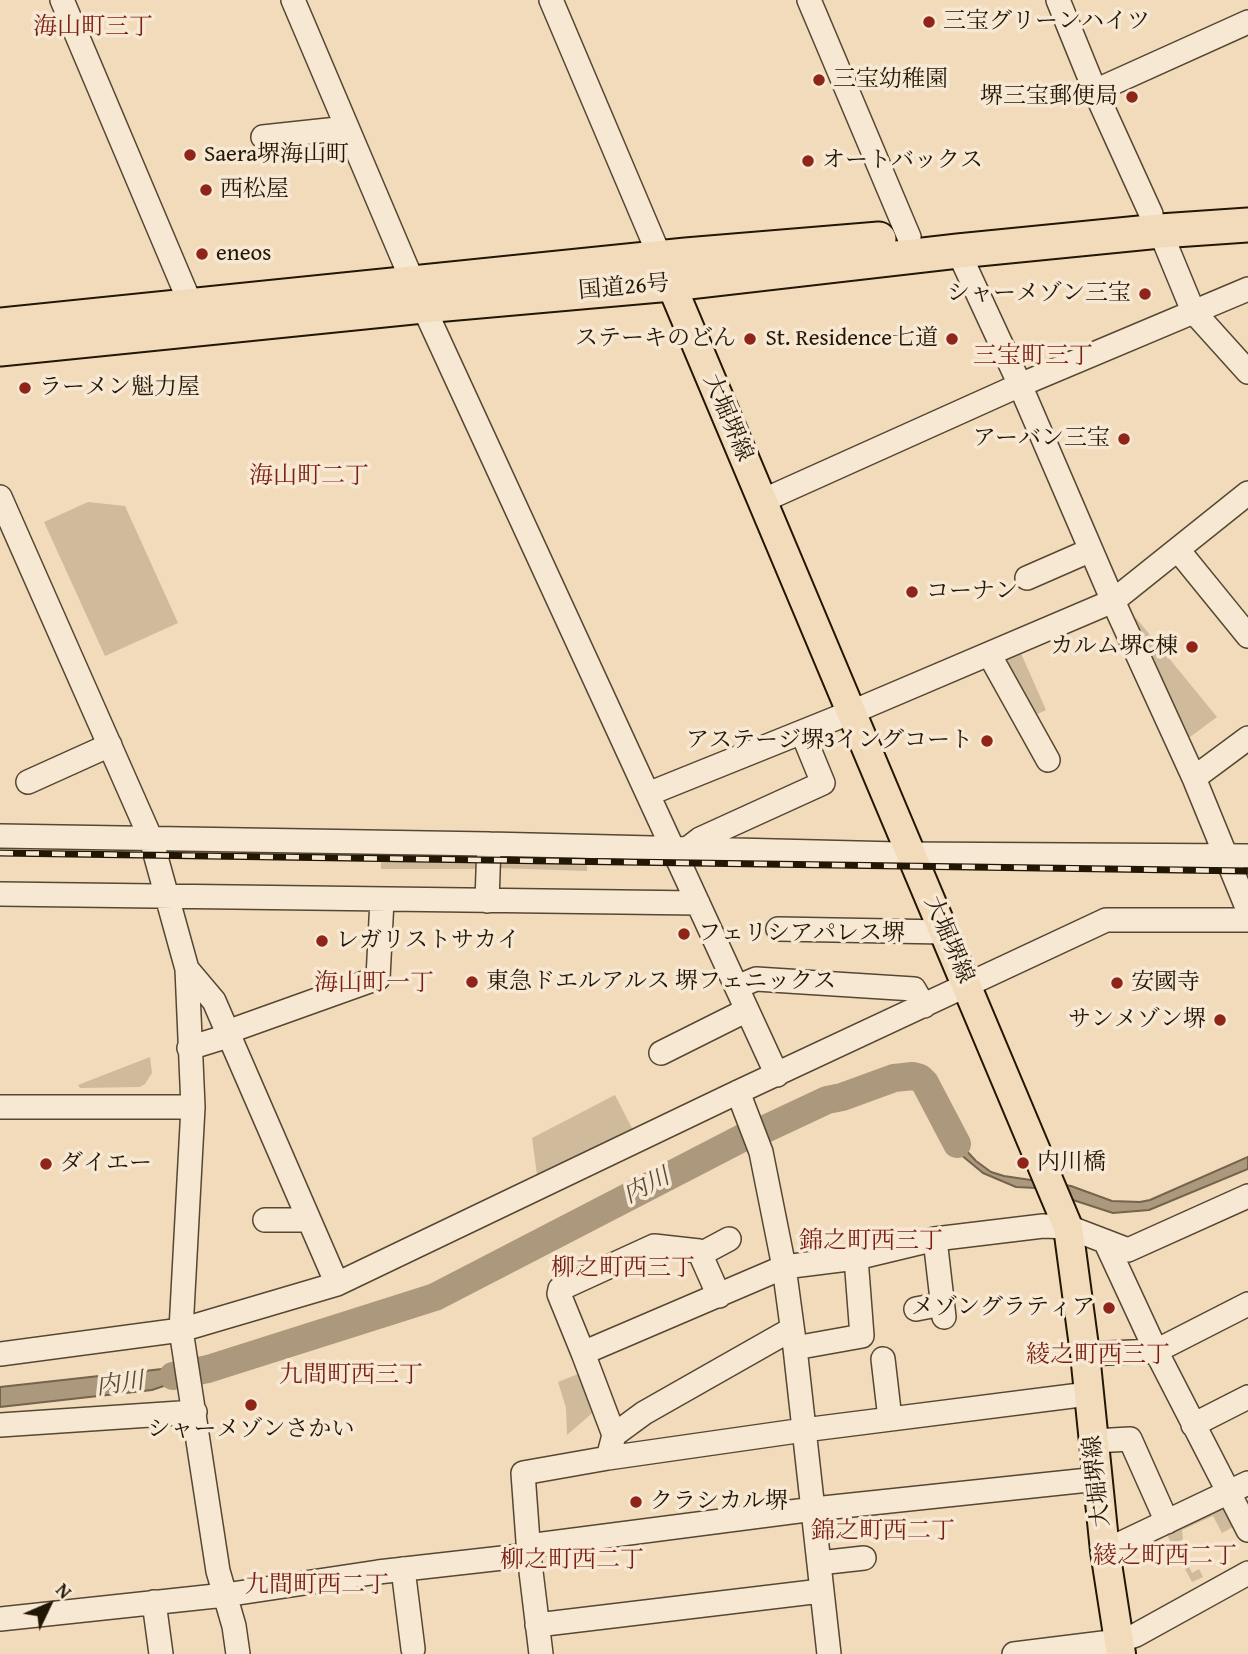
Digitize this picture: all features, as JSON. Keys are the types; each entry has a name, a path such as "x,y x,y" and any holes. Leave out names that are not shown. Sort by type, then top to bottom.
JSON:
{"highway":[{"name":"国道26号","path":"0,349 418,294 665,271 958,251 1155,222 1248,205"},
{"name":"国道26号","path":"665,271 909,237 1155,222 1248,225"},
{"name":"国道26号","path":"0,325 191,305 418,294"}],"main road":[{"name":"大堀堺線","path":"665,271 1063,1217 1085,1354 1105,1551 1120,1647"}],"street":[{"path":"62,0 191,305"},
{"path":"293,0 418,294 648,794 680,849 698,903 778,1075"},
{"path":"551,0 665,271"},
{"path":"809,0 909,237"},
{"path":"1058,0 1193,311 1240,351 1248,372"},
{"path":"1096,91 1248,22"},
{"path":"263,137 347,128"},
{"path":"958,251 1194,778 1238,856 1248,910"},
{"path":"762,501 1020,385 1248,289"},
{"path":"0,497 151,839 187,969 193,1107 181,1330 218,1571 234,1626 238,1654"},
{"path":"648,794 1113,601 1178,550 1244,504"},
{"path":"1027,578 1091,550"},
{"path":"1178,550 1248,636"},
{"path":"989,654 1048,760"},
{"path":"680,849 823,783 802,732"},
{"path":"1194,778 1248,738"},
{"path":"29,782 110,745"},
{"path":"0,836 489,844 911,855 1238,856"},
{"path":"487,901 489,844"},
{"path":"0,894 698,903"},
{"path":"189,1048 378,978 382,900"},
{"path":"0,1354 181,1330 337,1284 1106,920 1248,920"},
{"path":"779,929 945,932"},
{"path":"187,969 214,1002 337,1284"},
{"path":"737,988 756,979 914,989 924,1006"},
{"path":"671,1055 747,1010"},
{"path":"738,1092 761,1152 784,1267 814,1509 828,1654"},
{"path":"0,1107 193,1107"},
{"path":"583,1353 784,1267 856,1258 935,1239 1044,1226 1063,1217 1105,1241 1128,1250 1248,1196"},
{"path":"265,1220 309,1220"},
{"path":"701,1254 729,1239"},
{"path":"916,1309 943,1311 935,1239"},
{"path":"1105,1241 1194,1425 1239,1488 1248,1530"},
{"path":"608,1458 614,1435 559,1294 560,1289 654,1246 699,1251 719,1296"},
{"path":"614,1435 644,1413 794,1339 862,1336 856,1258"},
{"path":"1085,1354 1156,1351 1248,1304"},
{"path":"883,1359 890,1419"},
{"path":"541,1654 528,1550 523,1473 804,1430 1088,1394"},
{"path":"1194,1425 1248,1397"},
{"path":"0,1425 193,1406"},
{"path":"1094,1441 1130,1439 1167,1522"},
{"path":"0,1619 225,1595 814,1509 1098,1479"},
{"path":"1105,1551 1239,1488"},
{"path":"819,1563 864,1558"},
{"path":"403,1569 413,1649"},
{"path":"1014,1654 1120,1647 1136,1635 1248,1573"},
{"path":"537,1625 821,1591"},
{"path":"154,1602 161,1654"}],"shaded area":[{"path":"88,502 125,506 178,623 105,656 44,522"},
{"path":"1136,618 1217,717 1186,740 1133,620"},
{"path":"1020,651 1046,710 1031,717 999,659"},
{"path":"381,850 477,851 483,869 381,869"},
{"path":"501,852 587,854 587,871 496,868 496,857"},
{"path":"150,1057 152,1073 140,1087 80,1088 78,1085"},
{"path":"615,1095 636,1136 538,1182 532,1138"},
{"path":"583,1372 597,1409 567,1435 566,1408 558,1382"},
{"path":"1225,1501 1237,1525 1222,1533 1213,1516 1182,1530 1183,1539 1178,1542 1192,1573 1199,1569 1203,1577 1192,1582 1166,1533"}],"water":[{"path":"942,1109 962,1146 991,1172 1071,1186 1112,1201 1150,1200 1248,1157 1248,1169 1149,1210 1113,1213 1036,1188 1016,1187 983,1173 960,1154 951,1140 936,1111"},
{"path":"198,1365 207,1367 209,1373 201,1373 152,1390 0,1407 0,1387"}],"waterway":[{"name":"内川","path":"173,1376 208,1369 435,1297 748,1135 827,1100 894,1078 913,1076 925,1083 957,1144"}],"railway":[{"path":"0,853 1248,871"}],"place":[{"name":"三宝グリーンハイツ","path":"929,22"},
{"name":"三宝幼稚園","path":"819,80"},
{"name":"堺三宝郵便局","path":"1132,97"},
{"name":"Saera堺海山町","path":"190,155"},
{"name":"オートバックス","path":"808,161"},
{"name":"西松屋","path":"206,190"},
{"name":"eneos","path":"202,254"},
{"name":"シャーメゾン三宝","path":"1145,294"},
{"name":"ステーキのどん","path":"750,339"},
{"name":"St. Residence七道","path":"952,339"},
{"name":"ラーメン魁力屋","path":"25,388"},
{"name":"アーバン三宝","path":"1124,439"},
{"name":"コーナン","path":"912,592"},
{"name":"カルム堺C棟","path":"1192,647"},
{"name":"アステージ堺3イングコート","path":"987,741"},
{"name":"フェリシアパレス堺","path":"684,934"},
{"name":"レガリストサカイ","path":"322,941"},
{"name":"東急ドエルアルス 堺フェニックス","path":"472,982"},
{"name":"安國寺","path":"1117,983"},
{"name":"サンメゾン堺","path":"1220,1020"},
{"name":"内川橋","path":"1023,1163"},
{"name":"ダイエー","path":"46,1164"},
{"name":"メゾングラティア","path":"1109,1308"},
{"name":"シャーメゾンさかい","path":"251,1405"},
{"name":"クラシカル堺","path":"636,1502"}],"district":[{"name":"海山町三丁","path":"93,28"},
{"name":"三宝町三丁","path":"1033,357"},
{"name":"海山町二丁","path":"309,477"},
{"name":"海山町一丁","path":"374,984"},
{"name":"錦之町西三丁","path":"871,1242"},
{"name":"柳之町西三丁","path":"623,1269"},
{"name":"綾之町西三丁","path":"1098,1356"},
{"name":"九間町西三丁","path":"351,1376"},
{"name":"錦之町西二丁","path":"883,1532"},
{"name":"綾之町西二丁","path":"1165,1557"},
{"name":"柳之町西二丁","path":"572,1561"},
{"name":"九間町西二丁","path":"317,1586"}]}
